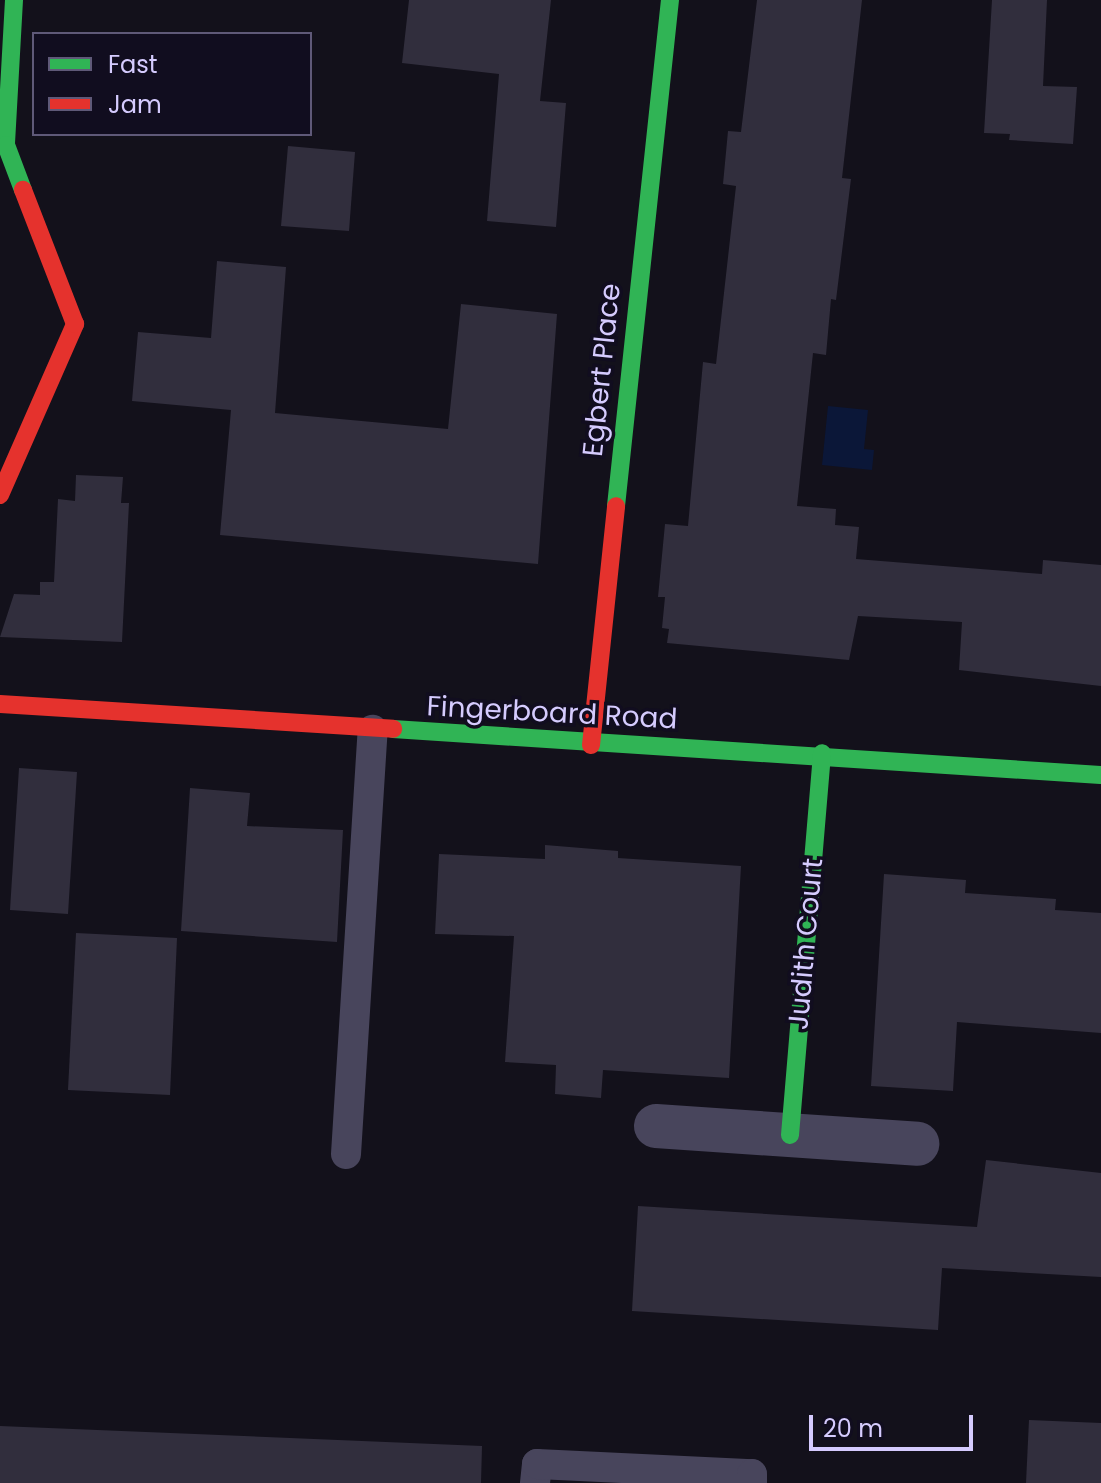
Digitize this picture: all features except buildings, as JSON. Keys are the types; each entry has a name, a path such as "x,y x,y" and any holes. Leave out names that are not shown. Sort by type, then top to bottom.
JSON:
{"street":[{"path":"0,495 75,324 6,145 14,0"},
{"name":"Egbert Place","path":"591,745 670,0"},
{"name":"Fingerboard Road","path":"0,704 591,745 822,753 1101,775"},
{"name":"Judith Court","path":"790,1135 822,753"},
{"path":"656,1126 917,1144"}],"lane":[{"path":"346,1154 373,730"},
{"path":"535,1483 537,1464 752,1474 752,1483"}],"water":[{"path":"828,406 868,410 864,449 874,450 872,470 822,465"}],"traffic: fast":[{"path":"14,0 6,145 23,190"},
{"path":"616,506 670,0"},
{"path":"393,729 1101,775"},
{"path":"790,1135 822,753"}],"traffic: jam":[{"path":"0,495 75,324 23,190"},
{"path":"591,745 616,506"},
{"path":"0,704 393,729"}]}
